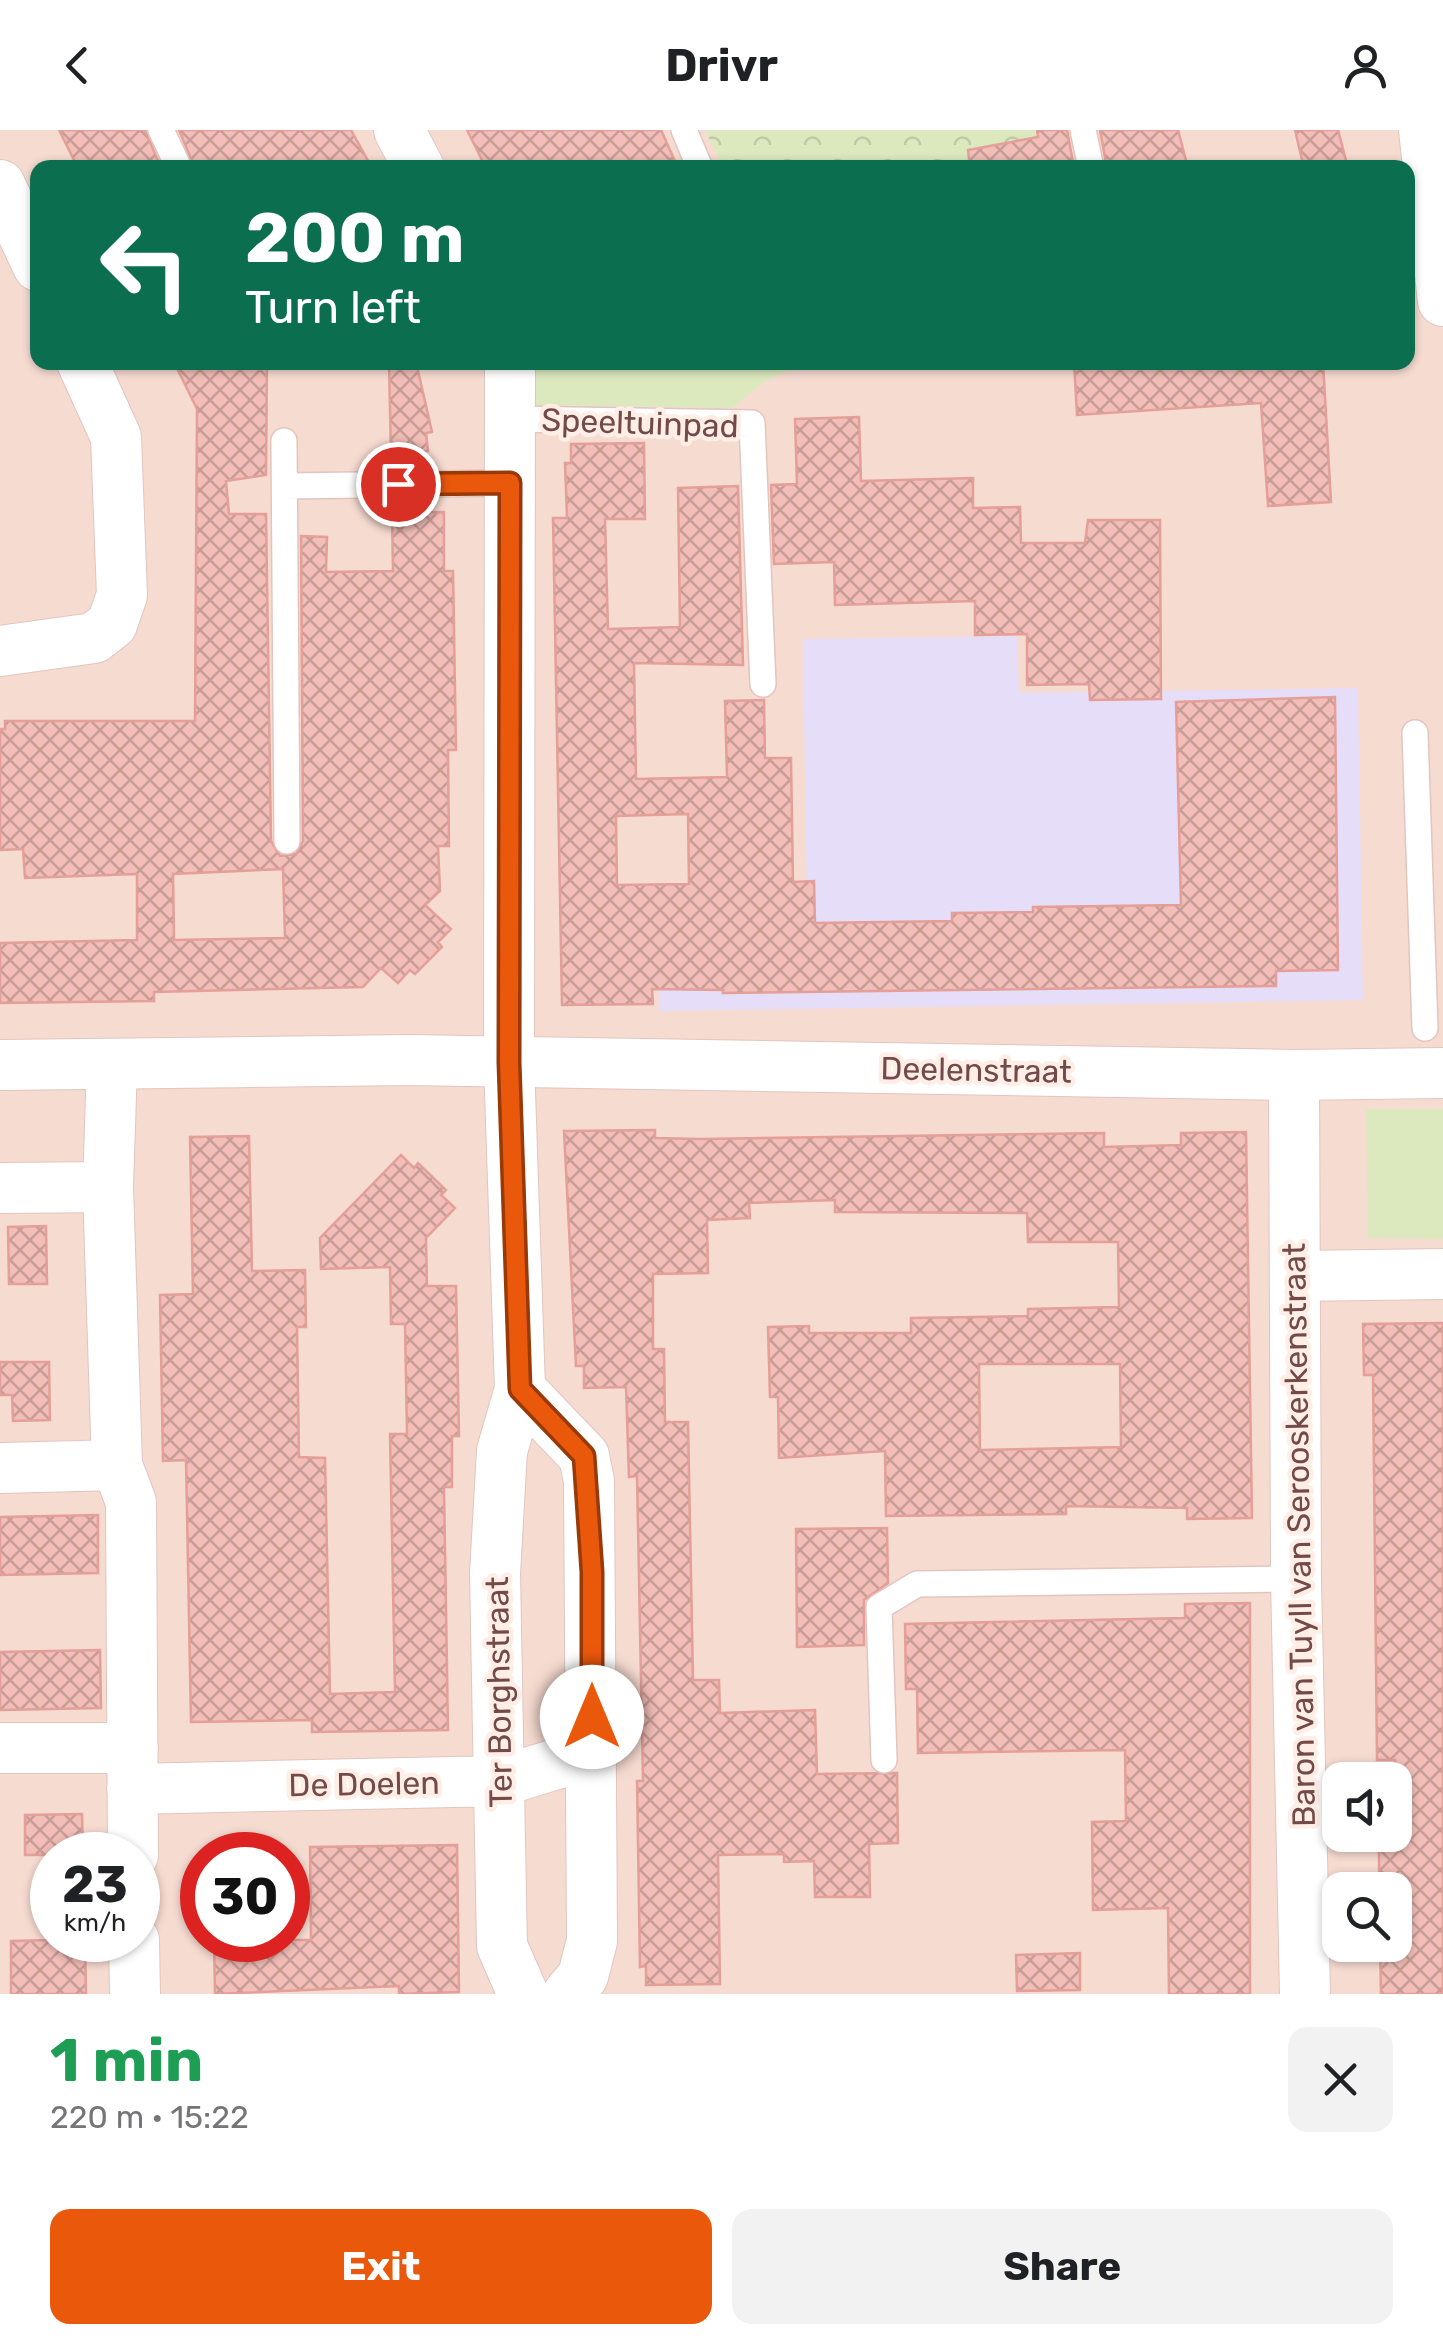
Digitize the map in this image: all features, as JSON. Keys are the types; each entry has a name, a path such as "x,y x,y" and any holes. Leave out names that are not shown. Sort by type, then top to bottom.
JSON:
{"street":[{"path":"399,130 416,160"},
{"path":"1424,130 1420,224 1443,301"},
{"path":"0,185 30,249"},
{"path":"0,651 94,638 112,624 122,595 116,437 86,370"},
{"name":"Ter Borghstraat","path":"510,370 509,1062 520,1389 502,1451 496,1573 502,1946 523,1994"},
{"name":"Deelenstraat","path":"509,1062 1294,1075 1434,1050"},
{"path":"0,1065 509,1062"},
{"path":"112,1064 108,1187 116,1466 131,1502 133,1832"},
{"name":"Baron van Tuyll van Serooskerkenstraat","path":"1294,1075 1296,1579 1305,1994"},
{"path":"0,1188 108,1187"},
{"path":"1296,1276 1443,1274"},
{"path":"520,1389 584,1456 589,1481 592,1941 583,1976 568,1994"},
{"path":"0,1468 116,1466"},
{"name":"De Doelen","path":"0,1748 133,1769 501,1781 592,1753"},
{"path":"134,1962 135,1994"}],"lane":[{"path":"161,130 176,160"},
{"path":"684,130 697,160"},
{"path":"1083,130 1090,160"},
{"name":"Speeltuinpad","path":"511,419 752,423 763,684"},
{"path":"284,440 287,841"},
{"path":"285,486 510,483"},
{"path":"1415,733 1431,865 1434,1050"},
{"path":"884,1760 879,1607 917,1584 1296,1579"}],"shaded area":[{"path":"0,130 1443,130 1443,1994 0,1994"},
{"path":"1017,636 1019,693 1358,688 1363,1000 660,1011 658,913 807,910 803,639"}],"green space":[{"path":"705,130 1067,130 1074,160 720,160"},
{"path":"528,370 789,370 764,382 732,408 528,405"},
{"path":"1366,1109 1443,1109 1443,1239 1368,1238"}],"building":[{"path":"59,130 145,130 158,160 74,160"},
{"path":"179,130 351,130 368,160 192,160"},
{"path":"467,130 661,130 674,160 482,160"},
{"path":"1037,130 1067,130 1073,160 969,160 968,150 1038,137"},
{"path":"1100,130 1178,130 1186,160 1106,160"},
{"path":"1295,130 1338,130 1346,160 1302,160"},
{"path":"178,370 267,370 266,475 226,481 229,514 266,514 271,841 280,856 296,854 303,841 301,536 327,537 326,572 393,571 392,513 444,512 444,571 453,571 456,750 448,750 449,846 438,846 440,891 425,905 451,929 438,942 442,947 415,974 410,970 398,983 381,968 363,987 154,992 154,1001 0,1003 0,943 137,940 137,874 25,878 23,849 0,850 0,729 5,729 5,721 195,721 197,409","holes":["283,869 285,938 174,940 173,874"]},
{"path":"389,370 418,370 432,432 426,433 428,451 391,457"},
{"path":"1074,370 1323,370 1331,502 1268,506 1261,403 1077,415"},
{"path":"859,417 861,481 973,478 973,508 1020,507 1021,543 1085,543 1088,520 1160,520 1161,699 1090,700 1089,684 1027,685 1027,634 975,635 975,601 835,605 834,562 774,564 771,485 797,484 795,419"},
{"path":"644,443 645,519 605,519 608,629 680,627 678,488 738,486 743,665 634,663 636,779 727,777 725,701 764,700 765,758 791,758 793,882 814,881 815,923 952,921 952,913 1033,912 1033,907 1181,905 1176,702 1335,697 1338,970 1276,971 1276,986 723,993 652,989 653,1004 562,1005 553,518 567,518 565,463 571,463 571,444","holes":["688,814 689,884 617,885 616,816"]},
{"path":"655,1130 655,1138 700,1139 1104,1133 1104,1147 1181,1145 1181,1133 1246,1132 1252,1518 1187,1519 1187,1508 1066,1506 1066,1514 886,1516 885,1451 779,1458 778,1397 770,1397 768,1327 809,1326 809,1333 911,1333 911,1318 1028,1316 1028,1309 1119,1307 1118,1242 1028,1242 1027,1213 835,1212 835,1200 749,1203 750,1218 707,1220 708,1273 653,1274 653,1349 664,1349 665,1422 688,1422 693,1680 719,1680 720,1713 815,1710 817,1774 897,1773 898,1843 869,1844 870,1897 815,1897 814,1861 784,1862 784,1854 718,1855 720,1984 646,1985 646,1966 640,1967 637,1781 643,1781 637,1476 629,1477 626,1387 584,1388 584,1366 576,1366 564,1131","holes":["979,1364 1120,1364 1121,1447 980,1450"]},
{"path":"249,1136 252,1271 305,1270 306,1327 297,1327 299,1457 325,1458 330,1694 395,1692 390,1434 407,1434 405,1324 391,1324 390,1267 321,1269 320,1238 401,1155 414,1168 418,1163 446,1190 441,1195 455,1208 426,1238 427,1286 456,1286 459,1436 452,1436 452,1487 444,1487 448,1730 312,1732 312,1720 191,1722 186,1460 163,1461 160,1295 193,1294 190,1137"},
{"path":"46,1226 47,1284 9,1284 8,1227"},
{"path":"1443,1323 1443,1994 1381,1994 1380,1962 1412,1962 1412,1872 1379,1872 1379,1852 1412,1852 1412,1762 1377,1760 1373,1375 1364,1375 1363,1324"},
{"path":"0,1362 49,1362 50,1420 13,1421 12,1395 0,1395"},
{"path":"98,1515 98,1573 0,1575 0,1517"},
{"path":"887,1528 888,1583 864,1600 864,1645 797,1647 796,1529"},
{"path":"1250,1603 1250,1994 1169,1994 1168,1908 1093,1910 1092,1822 1126,1821 1125,1750 918,1753 917,1689 906,1689 905,1624 1185,1618 1185,1604"},
{"path":"100,1650 101,1708 0,1710 0,1652"},
{"path":"82,1814 82,1832 30,1832 30,1855 25,1855 25,1815"},
{"path":"457,1845 459,1992 399,1994 399,1986 215,1994 214,1962 310,1962 310,1847"},
{"path":"11,1941 30,1941 30,1962 85,1962 86,1994 11,1994"},
{"path":"1080,1953 1080,1990 1017,1991 1016,1955"}],"route":[{"path":"398,484 510,483 509,1062 520,1389 584,1456 589,1481 592,1572 592,1717"}]}
